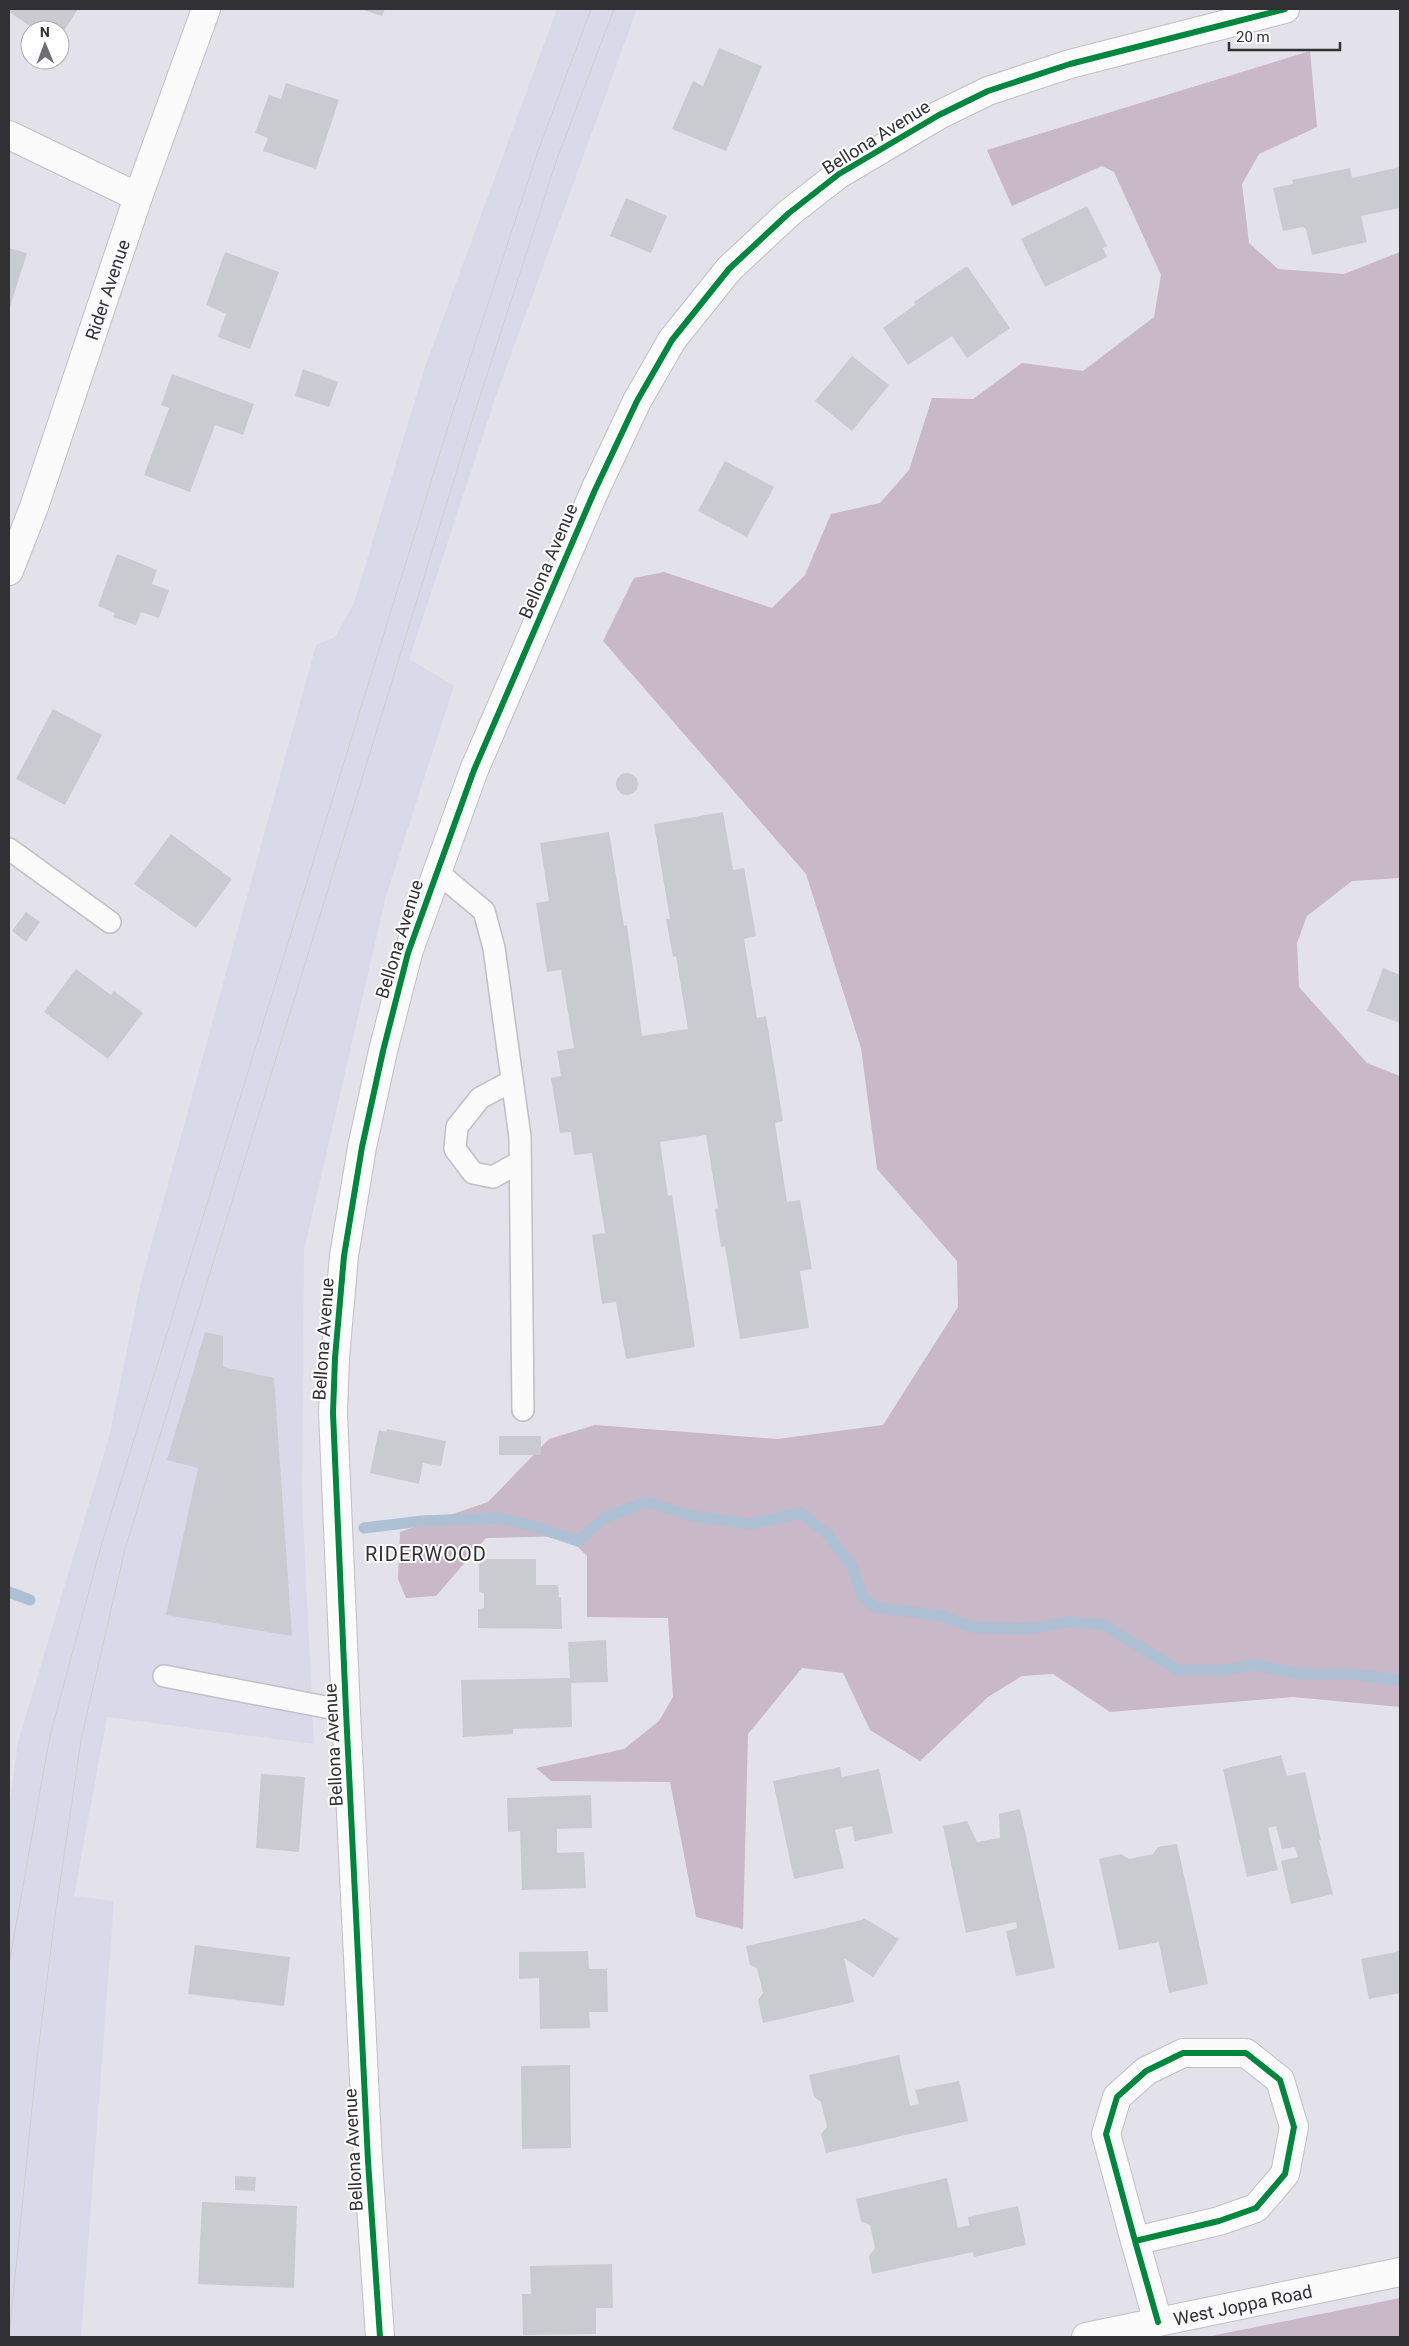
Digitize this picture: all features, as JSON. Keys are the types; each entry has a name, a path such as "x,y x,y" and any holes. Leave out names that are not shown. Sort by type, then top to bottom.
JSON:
{"street":[{"name":"Rider Avenue","path":"9,571 37,498 138,198 206,9"},
{"name":"Bellona Avenue","path":"380,2337 368,2161 346,1711 333,1413 334,1358 344,1256 362,1147 382,1051 408,953 474,770 583,516 637,402 672,340 729,269 789,213 839,174 939,115 988,92 1070,64 1285,9"},
{"path":"9,135 138,198"},
{"path":"1134,2242 1219,2221 1256,2208 1285,2174 1294,2127 1280,2080 1246,2054 1183,2053 1146,2071 1117,2097 1106,2134 1134,2242 1158,2322"},
{"name":"West Joppa Road","path":"1086,2337 1400,2272"}],"lane":[{"path":"9,849 110,922"},
{"path":"436,871 484,912 494,948 520,1136 523,1410"},
{"path":"512,1081 480,1098 457,1127 454,1149 473,1173 492,1177 520,1162"},
{"path":"164,1676 346,1711"}],"shaded area":[{"path":"557,9 637,9 497,393 409,659 454,686 386,896 304,1250 302,1496 314,1744 107,1717 74,1896 114,1901 81,2337 9,2337 9,1807 18,1742 109,1437 141,1282 316,645 335,637 354,603 424,370"},
{"path":"1310,51 1317,127 1259,154 1242,184 1249,243 1278,269 1344,274 1400,252 1400,878 1352,881 1307,916 1297,943 1299,987 1367,1063 1400,1076 1400,1707 1293,1697 1110,1712 1053,1674 1022,1676 988,1697 920,1761 870,1730 843,1673 802,1668 748,1734 743,1929 696,1917 670,1782 551,1781 536,1768 624,1749 659,1721 673,1697 668,1618 587,1617 587,1556 567,1536 486,1538 436,1596 406,1598 398,1579 400,1532 488,1502 549,1439 595,1425 778,1439 883,1425 958,1307 957,1261 877,1169 861,1048 806,874 603,641 634,578 664,572 772,608 805,575 831,514 880,503 909,470 932,398 973,399 1022,363 1083,371 1154,317 1161,275 1114,172 1102,166 1012,206 987,150"},
{"path":"1400,2298 1400,2337 1206,2337"}],"building":[{"path":"9,9 78,9 70,21 21,20 9,12"},
{"path":"361,9 385,9 382,16"},
{"path":"719,48 762,66 726,151 672,129 693,81 703,86"},
{"path":"286,83 339,100 316,169 263,151 268,138 255,133 269,95 281,99"},
{"path":"1400,167 1400,208 1361,216 1367,242 1312,255 1306,229 1303,227 1283,231 1273,188 1293,184 1292,180 1350,168 1352,178"},
{"path":"626,198 667,216 651,253 610,236"},
{"path":"1087,206 1107,246 1103,248 1107,257 1045,287 1021,239"},
{"path":"9,248 27,253 9,310"},
{"path":"225,252 279,272 250,349 218,337 226,314 206,305"},
{"path":"967,266 1010,328 967,358 952,336 908,365 883,328 915,305 914,302"},
{"path":"852,356 889,385 852,431 815,401"},
{"path":"303,369 338,382 329,407 295,396"},
{"path":"172,374 254,404 243,435 215,425 190,492 144,475 169,408 161,405"},
{"path":"725,461 774,487 747,537 698,511"},
{"path":"117,554 157,570 152,584 169,590 159,618 141,612 136,625 113,617 115,613 98,606"},
{"path":"53,709 102,735 65,805 16,779"},
{"path":"627,773 635,776 638,784 635,792 627,795 619,792 616,784 619,776"},
{"path":"723,812 733,870 744,868 756,936 744,939 757,1018 766,1016 783,1121 775,1123 787,1202 800,1200 812,1269 800,1271 809,1328 740,1339 725,1246 721,1247 715,1209 718,1208 706,1135 660,1142 668,1196 672,1195 695,1347 626,1359 616,1302 602,1304 592,1235 605,1233 592,1153 574,1155 571,1132 560,1133 551,1078 561,1076 557,1051 574,1048 561,970 547,972 536,903 549,901 540,843 609,832 624,926 627,925 642,1036 688,1029 676,956 673,957 666,919 670,919 654,824"},
{"path":"171,834 232,879 196,928 134,884"},
{"path":"26,912 40,922 26,942 12,931"},
{"path":"1383,968 1400,975 1400,1023 1367,1011"},
{"path":"76,969 111,995 114,991 143,1013 108,1059 44,1012"},
{"path":"205,1332 223,1336 223,1367 274,1378 292,1636 166,1615 198,1468 167,1460"},
{"path":"387,1429 446,1441 441,1466 423,1463 419,1484 370,1473 379,1430 386,1432"},
{"path":"499,1436 541,1436 541,1455 499,1455"},
{"path":"479,1559 536,1559 536,1585 558,1585 559,1597 561,1597 562,1629 478,1628 478,1609 484,1608 484,1593 479,1592"},
{"path":"606,1640 608,1682 571,1683 572,1727 513,1729 513,1734 463,1737 461,1680 570,1678 568,1642"},
{"path":"1281,1755 1287,1776 1305,1772 1321,1840 1319,1840 1333,1894 1291,1904 1281,1861 1298,1857 1295,1847 1282,1849 1276,1826 1268,1828 1278,1870 1247,1877 1223,1769"},
{"path":"840,1767 842,1777 879,1769 893,1833 855,1841 852,1826 835,1830 844,1868 794,1879 773,1781"},
{"path":"261,1774 305,1777 299,1852 256,1848"},
{"path":"591,1795 592,1828 557,1829 557,1853 584,1852 586,1888 522,1890 520,1831 508,1832 507,1798"},
{"path":"1020,1809 1055,1968 1016,1976 1006,1931 1017,1928 1016,1922 966,1933 943,1826 967,1821 977,1842 1000,1838 999,1814"},
{"path":"1177,1844 1208,1984 1169,1993 1159,1942 1119,1950 1099,1859 1121,1854 1129,1859 1153,1854 1158,1847"},
{"path":"864,1918 899,1939 873,1977 844,1958 854,2002 763,2023 758,2000 763,1993 757,1968 750,1965 746,1946"},
{"path":"195,1945 290,1957 284,2006 188,1994"},
{"path":"588,1951 589,1969 607,1969 608,2012 589,2012 590,2028 540,2029 539,1978 519,1979 519,1952"},
{"path":"1400,1951 1400,1993 1369,1999 1361,1959"},
{"path":"899,2055 910,2106 919,2104 915,2090 959,2081 968,2121 826,2153 821,2134 827,2127 821,2102 814,2097 809,2075"},
{"path":"570,2065 571,2148 522,2149 521,2066"},
{"path":"235,2176 256,2177 255,2191 235,2190"},
{"path":"947,2178 958,2228 969,2225 968,2217 1018,2206 1026,2245 974,2257 973,2252 872,2274 869,2256 875,2248 870,2225 861,2221 856,2199"},
{"path":"202,2202 297,2206 294,2288 198,2284"},
{"path":"612,2264 613,2308 596,2308 596,2334 523,2335 522,2294 531,2294 530,2266"}],"waterway":[{"path":"364,1528 422,1521 499,1518 529,1525 578,1541 604,1518 646,1502 692,1516 750,1524 801,1513 827,1534 853,1568 862,1596 874,1607 942,1616 971,1627 1028,1629 1067,1622 1102,1624 1178,1670 1224,1670 1254,1665 1301,1674 1349,1674 1400,1680"},
{"path":"9,1592 30,1600"}],"tram line":[{"path":"9,1964 50,1736 101,1546 452,414 537,154 591,9"},
{"path":"9,2337 37,2059 55,1917 81,1740 125,1549 473,418 557,159 614,9"}],"cycle path":[{"path":"380,2337 368,2161 346,1711 333,1413 335,1358 344,1256 362,1147 383,1051 408,953 474,770 595,490 637,401 672,340 729,269 789,213 839,174 939,115 988,91 1070,64 1285,9"},
{"path":"1135,2241 1219,2221 1256,2208 1285,2174 1294,2127 1280,2080 1246,2053 1183,2053 1146,2071 1117,2097 1106,2134 1135,2241 1158,2322"}],"district":[{"name":"RIDERWOOD","path":"426,1554"}]}
